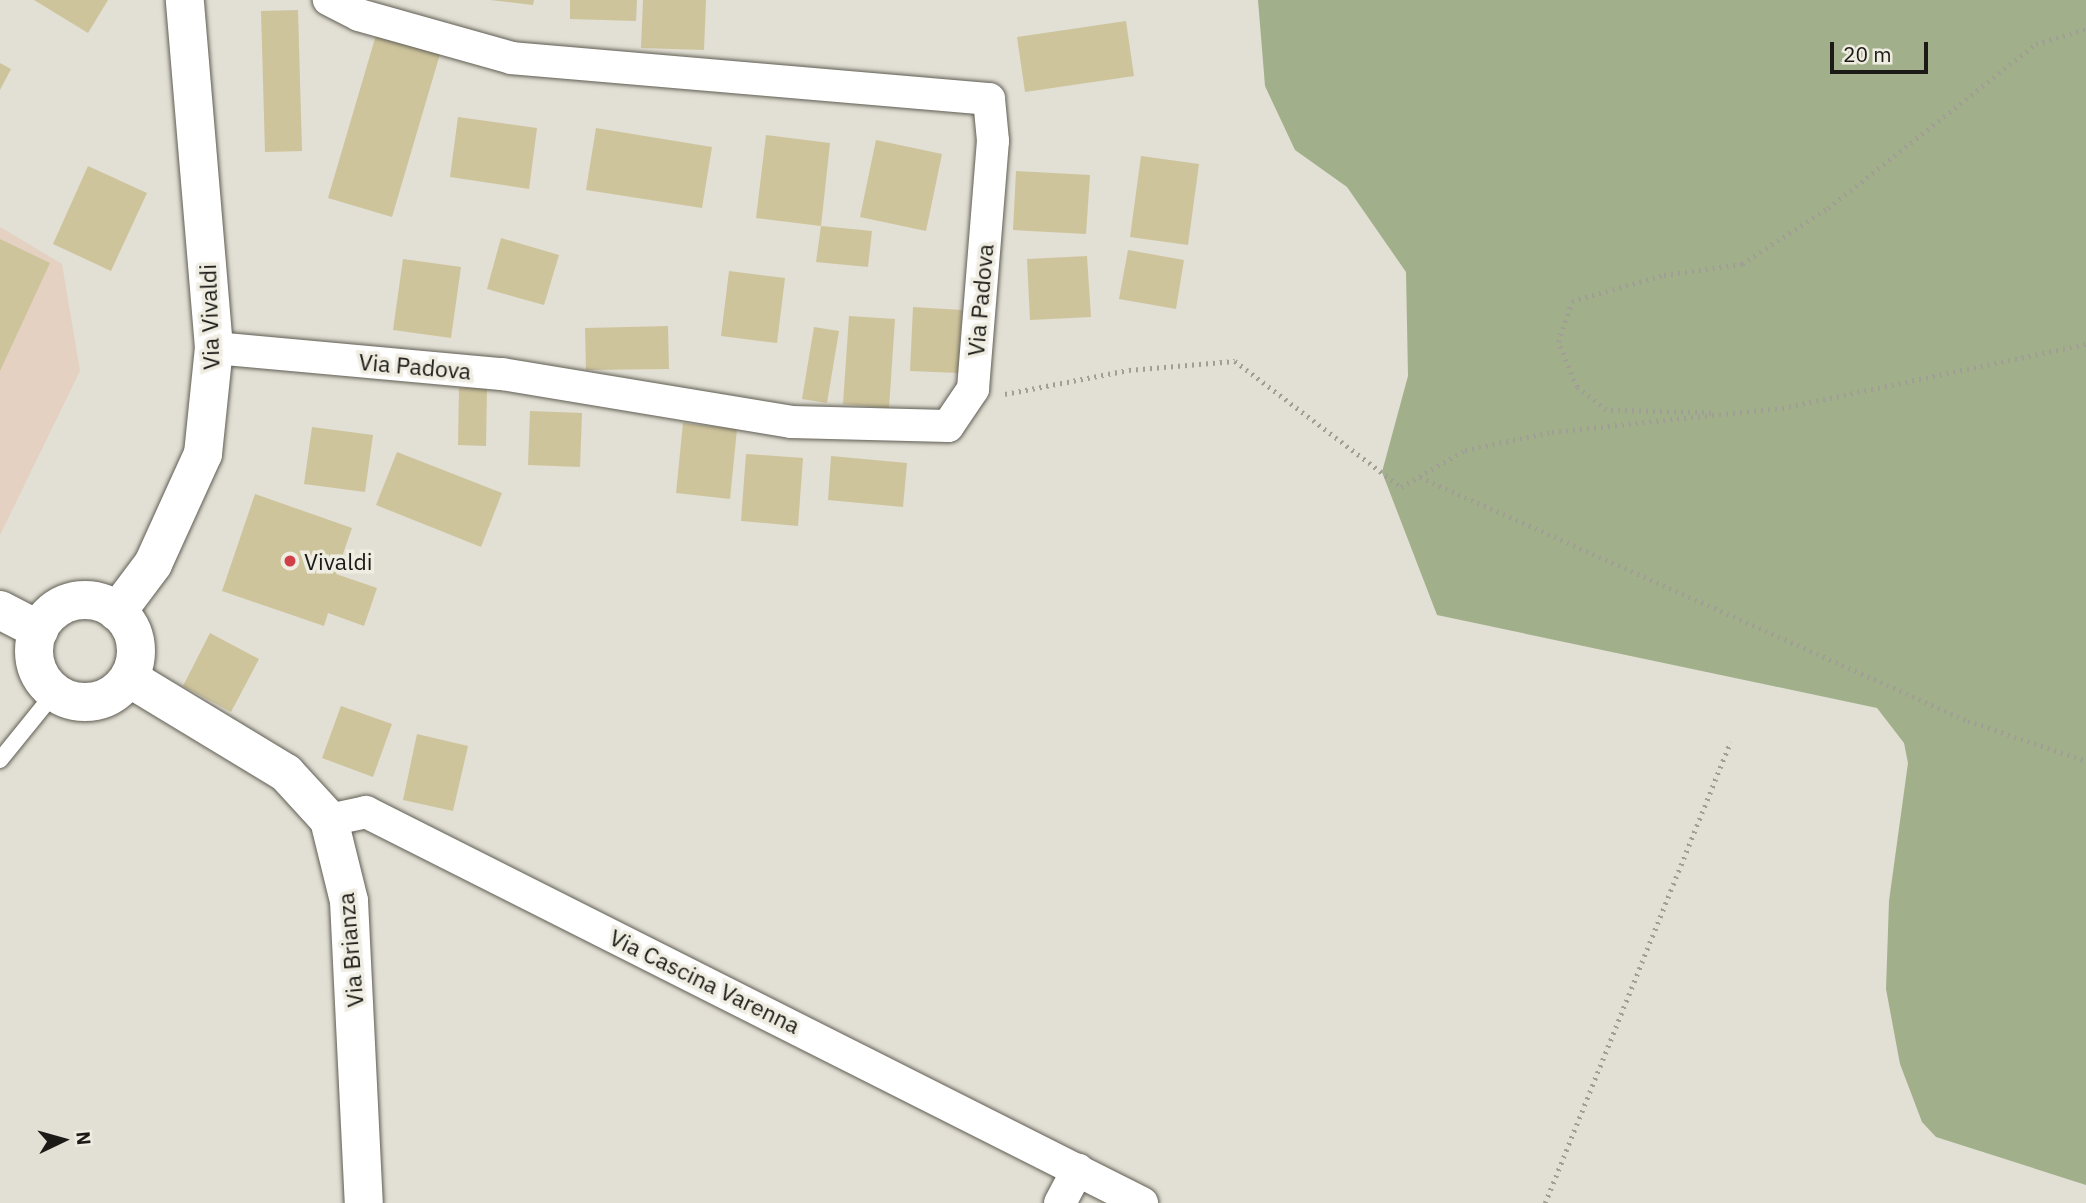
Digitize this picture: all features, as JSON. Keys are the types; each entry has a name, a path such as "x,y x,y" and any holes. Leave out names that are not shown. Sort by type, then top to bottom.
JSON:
{"street":[{"name":"Via Vivaldi","path":"117,611 153,564 203,454 214,348 185,0"},
{"name":"Via Padova","path":"214,348 502,374 791,422 948,426 973,389 993,141 989,99 512,58 359,15 329,0"},
{"path":"93,601 117,611 136,650 129,678 94,701 55,692 38,670 39,630 67,603 93,601"},
{"path":"0,610 39,630"},
{"name":"Via Brianza","path":"129,678 286,773 329,820 349,901 364,1203"},
{"name":"Via Cascina Varenna","path":"329,820 366,812 1142,1203"},
{"path":"1060,1203 1078,1170"}],"lane":[{"path":"0,760 55,692"}],"path":[{"path":"1730,413 1606,410 1577,387 1558,342 1572,301 1664,275 1742,264 1828,208 2036,44 2086,29"},
{"path":"960,409 1035,384 1235,360 1401,487 1465,450 1552,432 1730,413 2086,344"},
{"path":"1419,477 1955,715 2086,761"},
{"path":"1545,1203 1730,742"}],"shaded area":[{"path":"0,227 62,264 80,371 0,535"}],"green space":[{"path":"1258,0 2086,0 2086,1185 1936,1137 1922,1122 1900,1064 1886,989 1889,901 1908,763 1904,743 1877,708 1437,615 1382,472 1408,376 1406,272 1347,187 1295,150 1265,86"}],"building":[{"path":"34,0 108,0 88,33"},
{"path":"490,0 534,0 533,5"},
{"path":"570,0 637,0 636,21 570,19"},
{"path":"643,0 706,0 704,50 641,48"},
{"path":"298,10 302,151 265,152 261,11"},
{"path":"1126,21 1134,76 1025,92 1017,37"},
{"path":"376,35 440,54 392,217 328,198"},
{"path":"0,63 11,69 0,90"},
{"path":"458,117 537,128 529,189 450,177"},
{"path":"596,128 712,147 702,208 586,190"},
{"path":"766,135 830,143 821,226 756,218"},
{"path":"876,140 942,154 926,231 860,217"},
{"path":"1141,156 1199,164 1188,245 1130,237"},
{"path":"88,166 147,193 111,271 53,244"},
{"path":"1016,171 1090,175 1086,234 1013,230"},
{"path":"821,226 872,231 868,267 816,262"},
{"path":"501,238 559,255 544,305 487,289"},
{"path":"0,239 50,263 0,371"},
{"path":"1128,250 1184,260 1176,309 1119,299"},
{"path":"1087,256 1091,317 1030,320 1027,259"},
{"path":"403,259 461,267 451,338 393,330"},
{"path":"729,271 785,278 777,343 721,336"},
{"path":"913,307 962,310 958,373 910,371"},
{"path":"849,316 895,319 889,408 843,404"},
{"path":"668,326 669,369 586,370 585,328"},
{"path":"814,327 839,331 827,403 802,399"},
{"path":"459,388 487,388 486,446 458,445"},
{"path":"530,411 582,413 580,467 528,465"},
{"path":"683,423 737,429 730,499 676,493"},
{"path":"312,427 373,435 365,492 304,484"},
{"path":"397,452 502,493 481,547 376,505"},
{"path":"746,454 803,458 798,526 741,521"},
{"path":"831,456 907,463 903,507 828,500"},
{"path":"255,494 352,528 336,574 377,588 364,626 328,613 324,626 222,591"},
{"path":"210,633 259,659 231,712 183,686"},
{"path":"341,706 392,724 373,777 322,758"},
{"path":"417,734 468,746 453,811 403,800"}],"place":[{"name":"Vivaldi","path":"290,561"}]}
